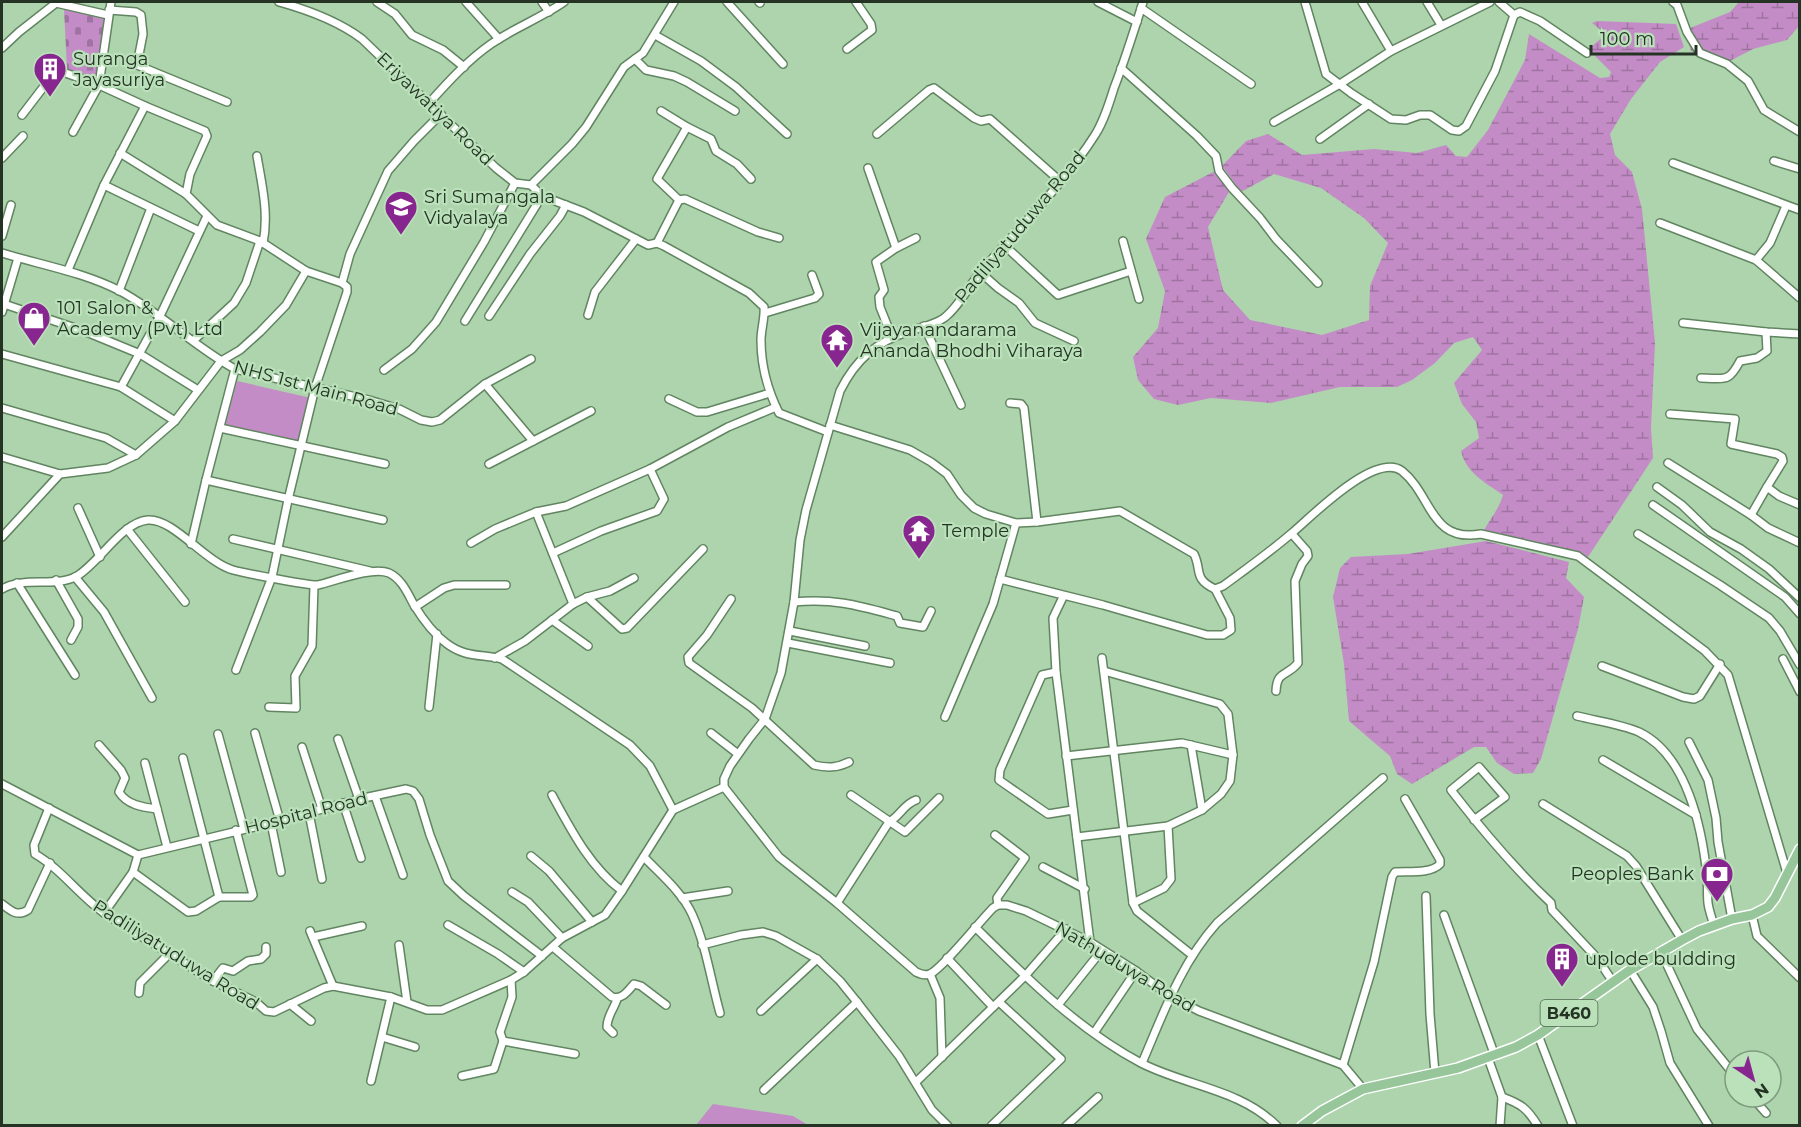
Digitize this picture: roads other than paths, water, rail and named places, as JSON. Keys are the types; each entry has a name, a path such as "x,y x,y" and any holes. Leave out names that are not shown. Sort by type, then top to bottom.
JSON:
{"main road":[{"name":"B460","path":"1302,1125 1322,1111 1363,1089 1435,1073 1492,1057 1539,1035 1630,970 1660,952 1714,926 1752,915 1768,907 1800,849"}],"street":[{"path":"2,48 56,2 109,13 136,12 141,15 143,34 137,65 227,102"},
{"path":"73,132 99,85 111,2"},
{"name":"Eriyawatiya Road","path":"279,2 347,28 376,51 496,168 515,183"},
{"path":"376,2 395,14 412,35 443,50 464,67"},
{"path":"466,2 499,39"},
{"path":"542,2 549,12"},
{"path":"430,102 490,44 564,2"},
{"path":"531,185 586,127 624,67 643,53 656,35 674,2"},
{"path":"727,2 783,64"},
{"path":"847,49 872,30 871,24 856,2"},
{"path":"1098,2 1137,22"},
{"path":"1305,2 1326,74 1391,119 1406,120 1420,115 1430,115 1452,130 1459,131 1466,126 1495,71 1514,15 1520,12 1540,21 1587,53"},
{"path":"1362,2 1391,51"},
{"path":"1427,2 1442,25"},
{"path":"1274,122 1391,51 1490,2"},
{"path":"1499,2 1514,15"},
{"path":"1673,2 1677,5 1687,32 1700,53 1727,64 1748,81 1764,110 1800,132"},
{"path":"1142,5 1251,84"},
{"name":"Padiliyatuduwa Road","path":"724,787 726,774 738,754 765,719 781,673 790,631 802,530 840,391 855,365 870,351 892,337 945,317 980,272 1059,181 1096,133 1122,68 1142,5"},
{"path":"656,35 701,61 736,87 788,134"},
{"path":"635,59 646,70 674,76 735,111"},
{"path":"1122,68 1216,156 1219,171 1232,188 1276,239 1318,282"},
{"path":"22,115 45,85 60,71 99,85 205,131 207,136 190,174 186,194"},
{"path":"877,134 934,88 974,118 981,121 990,119 1059,181"},
{"path":"1320,139 1369,104"},
{"path":"68,270 104,185 145,106"},
{"path":"661,111 711,139 716,151 737,164 751,179"},
{"path":"342,283 351,254 388,171 441,114"},
{"path":"679,200 657,179 687,127"},
{"path":"2,158 23,136"},
{"path":"120,153 186,194 216,225 261,242 306,271 342,283 347,287 315,388 272,577 236,670"},
{"path":"194,340 234,303 246,283 266,232 266,208 257,156"},
{"path":"1774,161 1800,169"},
{"path":"1673,163 1800,210"},
{"path":"868,168 896,248"},
{"path":"384,370 412,349 436,322 484,242 515,183 531,185 542,196 584,212 648,245 657,243 749,293 764,307 761,342 764,368 770,393 779,413 910,450 947,474 961,495 974,508 1016,523 1120,511 1194,554 1197,561 1197,573 1207,586 1215,589 1223,586 1292,534 1339,491 1367,474 1387,467 1395,468 1415,485 1431,513 1450,532 1467,536 1480,534 1578,556 1720,664 1728,675 1787,873"},
{"path":"104,185 199,231"},
{"path":"465,321 542,196"},
{"path":"679,200 686,199 758,232 779,238"},
{"path":"657,243 679,200"},
{"path":"2,236 11,205"},
{"path":"489,316 566,205"},
{"path":"1756,260 1770,243 1786,206"},
{"path":"119,291 151,208"},
{"path":"121,387 160,316 207,216"},
{"path":"1660,223 1756,260 1800,298"},
{"path":"892,337 880,307 879,297 884,290 876,262 916,238"},
{"path":"588,315 595,292 636,239"},
{"path":"1123,241 1139,299"},
{"path":"1004,245 1058,295 1131,272"},
{"name":"NHS 1st Main Road","path":"2,253 68,270 119,291 160,316 235,369 369,400 399,409 421,420 432,422 440,420 485,384 531,359"},
{"path":"18,258 3,308 84,331 140,354 198,390"},
{"path":"2,458 60,474 108,468 136,455 175,421 221,361 240,350 260,333 286,305 306,271"},
{"path":"980,272 1019,303 1035,323 1074,341"},
{"path":"765,313 815,298 819,294 812,275"},
{"path":"1683,323 1800,334"},
{"path":"924,326 961,405"},
{"path":"1701,378 1728,378 1740,362 1757,358 1767,351 1766,332"},
{"path":"2,354 121,387 175,421"},
{"path":"191,544 235,369"},
{"path":"485,384 533,441"},
{"path":"669,399 697,412 707,412 770,393"},
{"path":"1010,403 1021,404 1024,408 1037,522"},
{"path":"471,543 495,529 536,512 566,506 650,469 728,427 776,407"},
{"path":"2,408 106,438 136,455"},
{"path":"489,464 591,411"},
{"path":"1670,414 1735,419 1731,444 1778,454 1782,457 1783,461 1751,515"},
{"path":"220,428 385,464"},
{"path":"1668,464 1751,515 1767,528 1800,543"},
{"path":"553,553 601,531 657,511 664,499 650,469"},
{"path":"2,537 60,474"},
{"path":"206,480 383,520"},
{"path":"1658,486 1710,532 1741,549 1800,598"},
{"path":"1767,487 1779,496 1800,505"},
{"path":"1653,505 1785,597 1800,614"},
{"path":"78,508 100,557"},
{"path":"536,512 573,604"},
{"path":"2,589 17,583 75,577 100,557 127,529 148,520 162,522 212,561 232,570 314,586 373,571"},
{"path":"945,717 993,604 1016,523"},
{"path":"127,529 184,602"},
{"path":"1276,691 1276,682 1281,675 1292,672 1298,663 1295,581 1308,556 1307,550 1292,534"},
{"path":"1638,534 1769,618 1780,631 1800,665"},
{"path":"233,539 389,573 405,588 415,607 447,644 463,653 502,659 630,745 650,766 673,810"},
{"path":"587,597 622,629 627,628 703,549"},
{"path":"75,577 104,612 152,698"},
{"path":"495,658 525,641 573,604 587,597 610,591 634,578"},
{"path":"1000,579 1063,597 1103,605 1207,635 1223,635 1231,630 1230,618 1215,589"},
{"path":"56,580 78,619 78,627 71,640"},
{"path":"17,583 75,675"},
{"path":"415,607 444,588 454,585 506,585"},
{"path":"269,707 296,708 296,676 312,646 314,586"},
{"path":"1063,597 1053,618 1056,672 1090,942"},
{"path":"731,599 687,660 765,719 814,765 825,768 849,762"},
{"path":"794,602 820,599 847,602 897,616 900,622 923,627 931,611"},
{"path":"552,620 588,646"},
{"path":"790,631 865,646"},
{"path":"429,707 436,634"},
{"path":"788,643 890,663"},
{"path":"1102,658 1133,903 1137,911 1192,955"},
{"path":"1783,659 1800,692"},
{"path":"1602,666 1683,697 1694,699 1700,696 1720,664"},
{"path":"1077,837 1168,826 1202,810 1221,794 1230,781 1233,755 1228,714 1220,704 1104,671"},
{"path":"1056,672 1042,675 1000,770 999,780 1048,814 1073,810"},
{"path":"1577,716 1637,731 1667,752 1678,769 1696,815 1707,876 1708,903 1714,926"},
{"path":"255,733 280,821"},
{"path":"711,733 738,754"},
{"path":"133,872 188,912 196,911 219,897 251,897 253,895 218,734"},
{"path":"338,739 359,799"},
{"path":"1689,742 1708,780 1732,919"},
{"path":"1066,756 1182,743 1233,755"},
{"path":"99,745 121,770 125,778 119,792 124,800 157,809"},
{"path":"1191,745 1202,810"},
{"path":"302,747 321,809"},
{"path":"183,758 219,897"},
{"path":"1603,760 1696,815"},
{"path":"145,763 167,847"},
{"path":"1474,820 1506,797 1479,767 1451,790 1474,820 1518,871 1551,903 1552,910 1597,958 1614,982"},
{"path":"1142,1063 1170,996 1192,955 1217,923 1383,778"},
{"path":"2,784 138,855 133,872 104,913"},
{"path":"362,926 311,934 333,986 407,1002 427,1010 442,1010 511,980 524,972 562,938 605,915 673,810 724,787 779,857 837,903 916,972 923,975 930,974 998,905 997,897 1025,858 995,835"},
{"name":"Hospital Road","path":"138,855 406,789 413,791 419,799 448,882 542,956"},
{"path":"552,795 592,862 611,883 622,891"},
{"path":"851,795 905,832 939,798"},
{"path":"375,796 403,875"},
{"path":"1343,1065 1374,962 1392,877 1395,872 1437,868 1440,864 1440,860 1405,799"},
{"path":"837,903 889,822 897,818 907,804 916,800"},
{"path":"343,803 361,858"},
{"path":"1543,804 1627,856 1636,866 1682,940"},
{"name":"Padiliyatuduwa Road","path":"49,808 34,845 35,854 50,863 104,913 169,954 213,981 256,1002 266,1011 274,1012 333,986"},
{"path":"309,813 322,879"},
{"path":"271,823 281,872"},
{"path":"1133,903 1164,888 1171,879 1168,826"},
{"path":"531,856 549,871 592,922"},
{"path":"644,857 682,898 692,913 720,1013"},
{"path":"2,904 16,914 23,914 28,910 50,863"},
{"path":"1043,867 1085,889"},
{"path":"682,898 728,891"},
{"path":"513,892 528,902 562,938"},
{"path":"1426,896 1430,1014 1435,1073"},
{"name":"Nathuduwa Road","path":"998,905 1026,910 1090,942 1170,996 1199,1011 1343,1065 1363,1089"},
{"path":"1444,915 1492,1057 1502,1097 1500,1125"},
{"path":"1752,915 1757,936 1800,978"},
{"path":"448,925 524,972"},
{"path":"975,927 1038,990 1094,1032 1142,1063 1248,1103 1277,1125"},
{"path":"916,1082 1025,976 1066,930"},
{"path":"702,945 763,932 776,936 817,959 840,981 857,1002 899,1056 932,1110 948,1125"},
{"path":"399,945 407,1002"},
{"path":"213,981 223,968 233,971 248,961 261,959 266,954 266,947"},
{"path":"553,947 612,998 622,997 634,984 641,986 666,1005"},
{"path":"1058,1005 1102,950"},
{"path":"1660,952 1697,1029 1723,1061"},
{"path":"139,993 140,983 169,954"},
{"path":"947,958 996,1005 1061,1059 991,1125"},
{"path":"760,1011 817,959"},
{"path":"1630,970 1653,1007 1670,1063 1709,1125"},
{"path":"1094,1032 1136,971"},
{"path":"930,974 940,998 942,1057"},
{"path":"462,1076 494,1069 503,1041 500,1032 512,997 511,980"},
{"path":"372,1081 390,998"},
{"path":"613,1033 607,1027 607,1019 615,1008 617,999"},
{"path":"764,1090 857,1002"},
{"path":"290,1004 310,1021"},
{"path":"1539,1035 1573,1125"},
{"path":"382,1037 415,1047"},
{"path":"503,1041 575,1054"},
{"path":"1066,1125 1098,1097"},
{"path":"1502,1097 1518,1103 1529,1111 1538,1125"},
{"path":"1762,1109 1766,1113"}],"place":[{"name":"Suranga Jayasuriya","path":"50,98"},
{"name":"Sri Sumangala Vidyalaya","path":"401,236"},
{"name":"101 Salon & Academy (Pvt) Ltd","path":"34,347"},
{"name":"Vijayanandarama Ananda Bhodhi Viharaya","path":"837,369"},
{"name":"Temple","path":"919,560"},
{"name":"Peoples Bank","path":"1717,903"},
{"name":"uplode buldding","path":"1562,988"}]}
